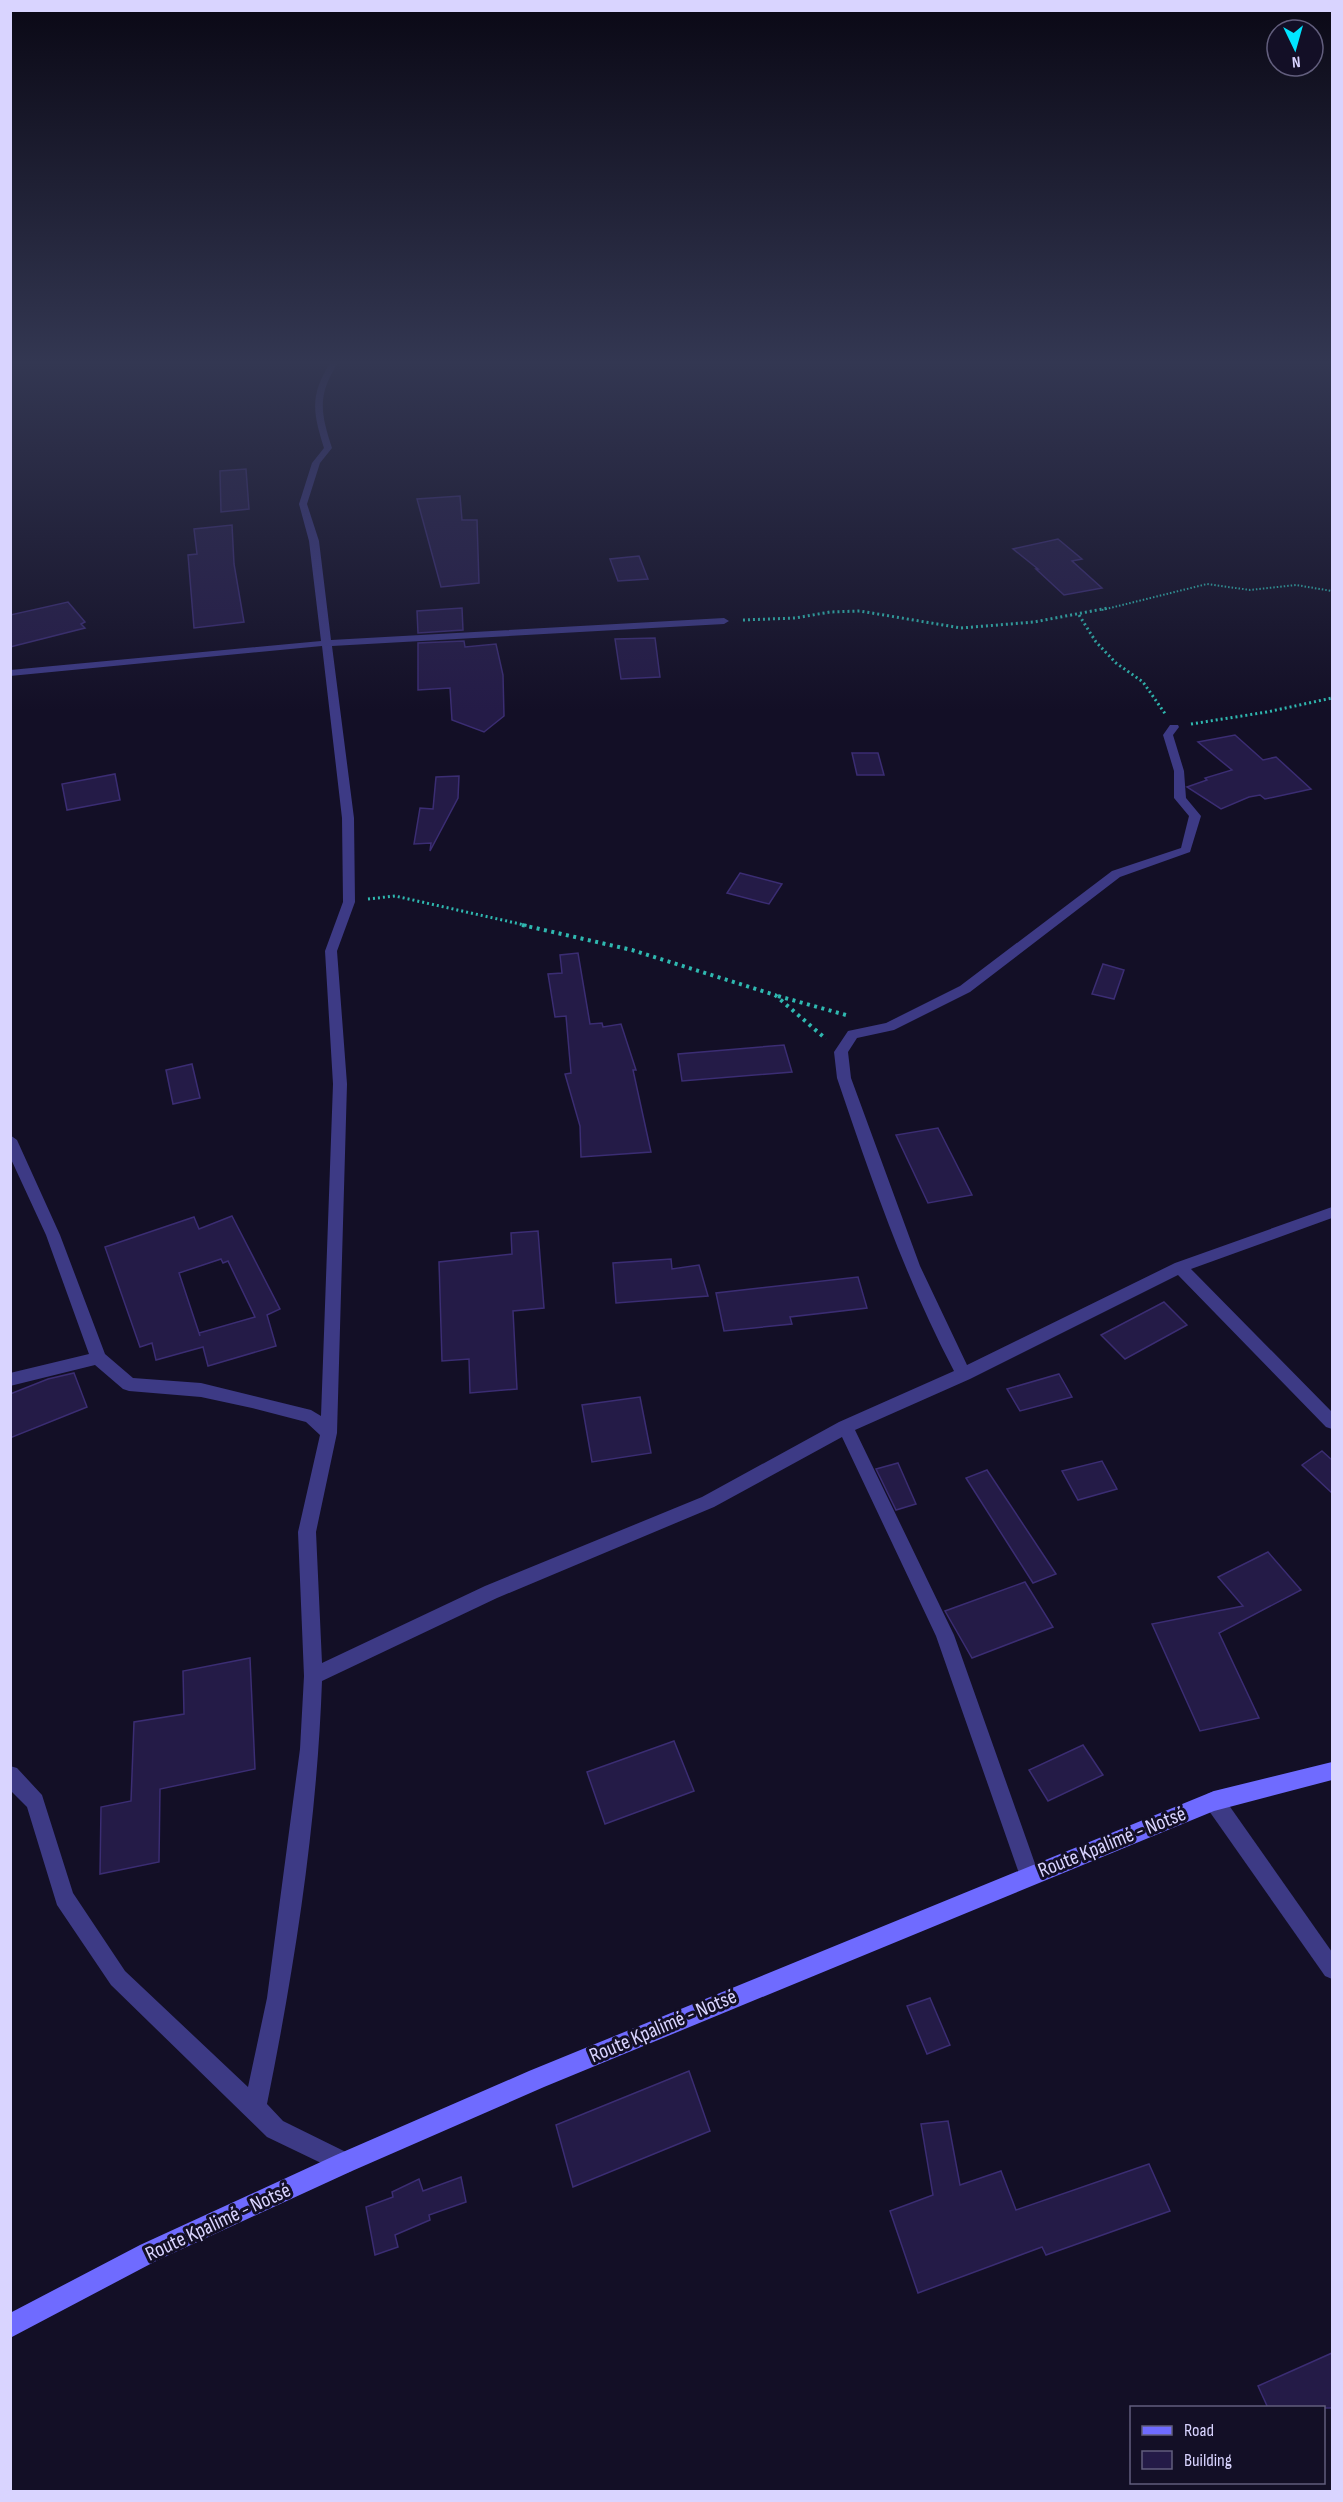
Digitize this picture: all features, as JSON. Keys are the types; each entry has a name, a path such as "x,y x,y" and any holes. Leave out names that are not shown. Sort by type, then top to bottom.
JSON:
{"main road":[{"name":"Route Kpalimé - Notsé","path":"10,2326 148,2253 344,2163 548,2074 1214,1801 1332,1771"}],"street":[{"path":"255,2108 278,1998 310,1749 313,1676 307,1532 329,1433 340,1084 331,951 349,902 348,818 314,541 303,504 312,477"},
{"path":"10,673 327,643 724,621"},
{"path":"964,1374 939,1330 900,1237 844,1078 841,1052 853,1034 889,1027 965,989 1116,874 1186,850 1195,816 1180,798 1179,771 1168,735 1174,727"},
{"path":"10,1140 52,1235 98,1358 129,1384 201,1390 252,1401 311,1417 329,1433"},
{"path":"313,1676 491,1593 708,1502 845,1427 964,1374 1180,1267 1332,1212"},
{"path":"1180,1267 1332,1422"},
{"path":"10,1380 98,1358"},
{"path":"845,1427 945,1635 1029,1875"},
{"path":"10,1775 35,1802 64,1898 118,1978 275,2129 344,2163"},
{"path":"1214,1801 1332,1969"}],"path":[{"path":"724,621 795,618 830,612 860,611 961,628 1034,622 1079,615 1207,584 1258,590 1296,585 1332,591"},
{"path":"1079,615 1096,642 1116,663 1143,682 1174,727 1267,712 1332,698"},
{"path":"349,902 395,896 632,950 775,995 889,1027"},
{"path":"775,995 841,1052"}],"building":[{"path":"220,477 247,477 249,509 221,512"},
{"path":"460,496 462,520 477,520 479,583 441,587 417,499"},
{"path":"232,525 234,564 244,622 194,628 188,555 197,554 194,529"},
{"path":"1058,539 1082,559 1072,561 1102,588 1064,595 1036,569 1038,569 1013,549"},
{"path":"639,556 648,579 618,581 610,559"},
{"path":"68,602 85,622 81,624 85,628 10,647 10,615"},
{"path":"462,608 463,630 418,633 417,611"},
{"path":"655,638 660,677 621,679 615,639"},
{"path":"464,641 465,647 496,644 503,675 504,716 484,732 452,720 450,688 418,690 418,643"},
{"path":"1235,735 1263,760 1276,757 1311,789 1265,799 1260,795 1249,797 1221,809 1187,787 1207,780 1205,778 1232,770 1198,742"},
{"path":"852,753 878,753 884,775 857,775"},
{"path":"115,774 120,800 67,810 62,784"},
{"path":"459,776 458,798 430,851 431,843 414,844 420,808 433,809 436,777"},
{"path":"740,873 782,884 769,904 727,893"},
{"path":"578,953 590,1024 602,1023 603,1027 621,1024 636,1070 633,1070 651,1152 581,1157 580,1126 565,1074 571,1073 566,1016 555,1017 548,974 562,973 560,955"},
{"path":"1103,964 1124,970 1114,999 1092,994"},
{"path":"784,1045 792,1072 682,1081 678,1054"},
{"path":"192,1064 200,1098 173,1104 166,1070"},
{"path":"938,1128 972,1195 928,1203 896,1135"},
{"path":"232,1216 280,1309 267,1315 276,1346 208,1366 203,1347 156,1360 152,1343 140,1347 105,1247 194,1217 199,1229","holes":["221,1259 223,1263 228,1261 255,1317 199,1333 179,1273"]},
{"path":"538,1231 544,1308 513,1311 517,1389 470,1393 469,1359 442,1361 439,1262 512,1254 511,1233"},
{"path":"671,1259 672,1269 699,1265 708,1296 616,1303 613,1263"},
{"path":"858,1277 867,1308 790,1317 792,1324 724,1331 716,1293"},
{"path":"1164,1302 1187,1325 1125,1359 1101,1335"},
{"path":"74,1373 87,1407 10,1438 10,1394 48,1379"},
{"path":"1059,1374 1072,1397 1020,1411 1007,1389"},
{"path":"640,1397 651,1453 592,1462 582,1405"},
{"path":"1322,1451 1332,1460 1332,1493 1302,1465"},
{"path":"1102,1461 1117,1489 1078,1500 1062,1471"},
{"path":"898,1463 916,1504 896,1510 876,1469"},
{"path":"987,1470 1056,1574 1033,1583 966,1478"},
{"path":"1268,1552 1301,1590 1219,1633 1259,1718 1200,1731 1152,1624 1243,1606 1218,1577"},
{"path":"1025,1582 1053,1627 972,1658 945,1611"},
{"path":"250,1658 255,1769 160,1789 159,1862 100,1874 101,1807 131,1801 134,1722 184,1714 183,1671"},
{"path":"674,1741 694,1791 605,1824 587,1772"},
{"path":"1083,1745 1103,1775 1048,1801 1029,1770"},
{"path":"930,1998 950,2045 927,2054 907,2006"},
{"path":"689,2071 710,2131 573,2187 556,2125"},
{"path":"948,2121 960,2185 1001,2171 1016,2210 1149,2164 1170,2211 1046,2255 1042,2247 918,2293 890,2211 933,2195 921,2124"},
{"path":"461,2177 466,2202 429,2215 430,2220 395,2235 398,2247 375,2255 366,2207 393,2197 392,2192 419,2179 423,2191"},
{"path":"1332,2353 1332,2408 1267,2406 1258,2386"}]}
